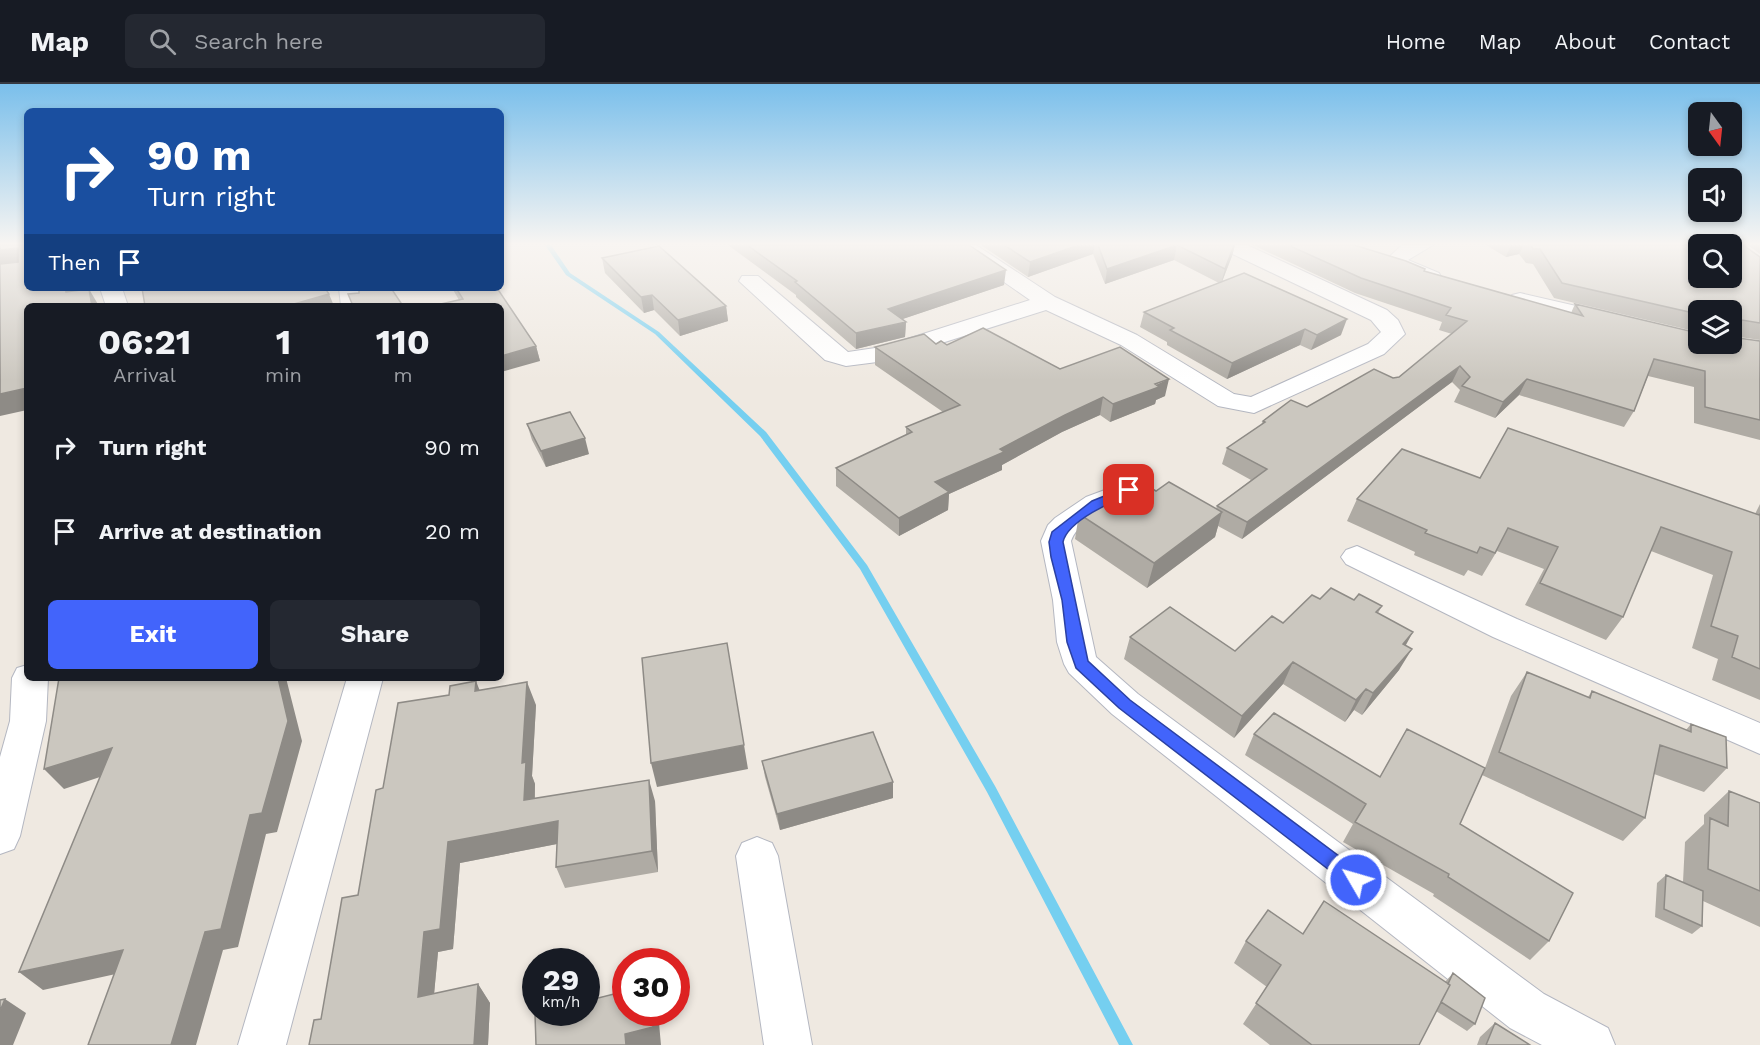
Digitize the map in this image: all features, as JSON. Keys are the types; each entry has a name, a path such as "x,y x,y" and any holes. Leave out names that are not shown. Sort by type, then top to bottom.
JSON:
{"street":[{"path":"760,290 834,355 846,359 885,354 1047,302"},
{"path":"1029,290 1047,302 1129,340 1207,390 1240,404 1254,405 1376,349 1393,334 1390,326 1379,315 1325,290"},
{"path":"1496,294 1688,339"},
{"path":"1129,490 1096,504 1059,532 1056,542 1069,600 1074,642 1081,664 1125,704 1527,1011 1591,1045"},
{"path":"1357,557 1505,627 1760,739"},
{"path":"0,836 28,722 30,681"},
{"path":"262,1045 364,681"},
{"path":"757,856 788,1045"}],"building":[{"path":"0,290 89,291 91,303 24,303 24,389 0,394"},
{"path":"634,290 708,290 726,306 678,320 652,295 641,297"},
{"path":"804,290 946,290 888,309 906,322 856,333"},
{"path":"1201,290 1282,290 1347,319 1317,335 1305,329 1232,363 1170,330 1174,328 1144,312"},
{"path":"1397,290 1491,290 1583,316 1575,304 1688,331 1688,354 1742,354 1742,339 1760,341 1760,420 1705,407 1705,371 1654,359 1634,411 1527,379 1503,402 1462,386 1470,377 1460,366 1247,522 1217,506 1267,469 1227,448 1265,422 1263,421 1291,400 1307,407 1374,369 1393,378 1399,377 1467,321 1446,315 1451,308"},
{"path":"1592,290 1760,290 1760,323 1742,320 1742,300 1688,300 1688,312"},
{"path":"142,291 327,291 329,294 298,303 144,303"},
{"path":"359,291 393,291 401,303 352,303 348,294 359,293"},
{"path":"458,291 499,291 536,346 504,355 504,303 445,303 463,299"},
{"path":"983,328 1060,369 1120,347 1169,379 1155,384 1159,387 1113,404 1103,397 1065,415 1000,449 1004,452 935,482 949,492 899,518 836,468 912,432 906,427 960,405 875,347 924,334 936,344 941,341 947,345"},
{"path":"570,412 585,438 541,451 527,424"},
{"path":"1508,428 1760,514 1760,669 1732,657 1738,636 1711,626 1732,552 1661,527 1623,617 1540,583 1558,547 1508,528 1495,553 1480,547 1477,553 1425,533 1427,530 1357,499 1402,449 1480,478"},
{"path":"1169,482 1222,512 1154,563 1079,514 1117,488 1130,492 1142,483 1156,491"},
{"path":"1331,588 1354,600 1359,594 1382,606 1376,612 1413,632 1403,644 1412,649 1373,693 1366,689 1356,700 1293,662 1242,716 1130,637 1170,607 1235,651 1272,616 1283,623 1312,595 1320,599"},
{"path":"727,643 744,745 651,763 642,658"},
{"path":"1527,672 1590,698 1592,691 1691,732 1691,724 1726,737 1727,768 1660,745 1645,818 1499,752"},
{"path":"59,681 279,681 288,721 262,813 250,815 221,929 205,932 171,1045 88,1045 123,950 19,972 112,748 44,769"},
{"path":"476,681 475,691 527,682 522,763 526,762 524,800 649,780 652,851 556,867 558,821 448,842 440,929 424,932 418,997 478,984 474,1045 309,1045 314,1020 321,1019 342,898 358,895 376,790 383,788 398,703 449,695 450,686"},
{"path":"1274,713 1380,777 1407,729 1485,768 1460,824 1573,893 1549,941 1448,877 1449,874 1355,822 1366,804 1254,734"},
{"path":"873,732 893,782 777,814 762,761"},
{"path":"1729,791 1760,803 1760,891 1708,869 1710,818 1728,826"},
{"path":"1666,875 1703,891 1702,926 1664,909"},
{"path":"1324,901 1450,985 1419,1045 1312,1045 1256,1003 1281,965 1246,941 1268,910 1303,934"},
{"path":"1453,973 1485,998 1475,1024 1441,1002 1450,985 1448,984"},
{"path":"612,994 612,1026 653,1027 625,1034 626,1045 536,1045 535,1026 600,1026 600,998"},
{"path":"5,999 0,1011 0,1000"},
{"path":"1495,1023 1530,1045 1486,1045"}],"waterway":[{"path":"592,290 657,333 763,434 864,567 991,789 1126,1045"}],"route":[{"path":"1129,490 1096,504 1066,525 1059,532 1056,542 1069,600 1074,642 1081,664 1092,677 1125,704 1356,880"}]}
